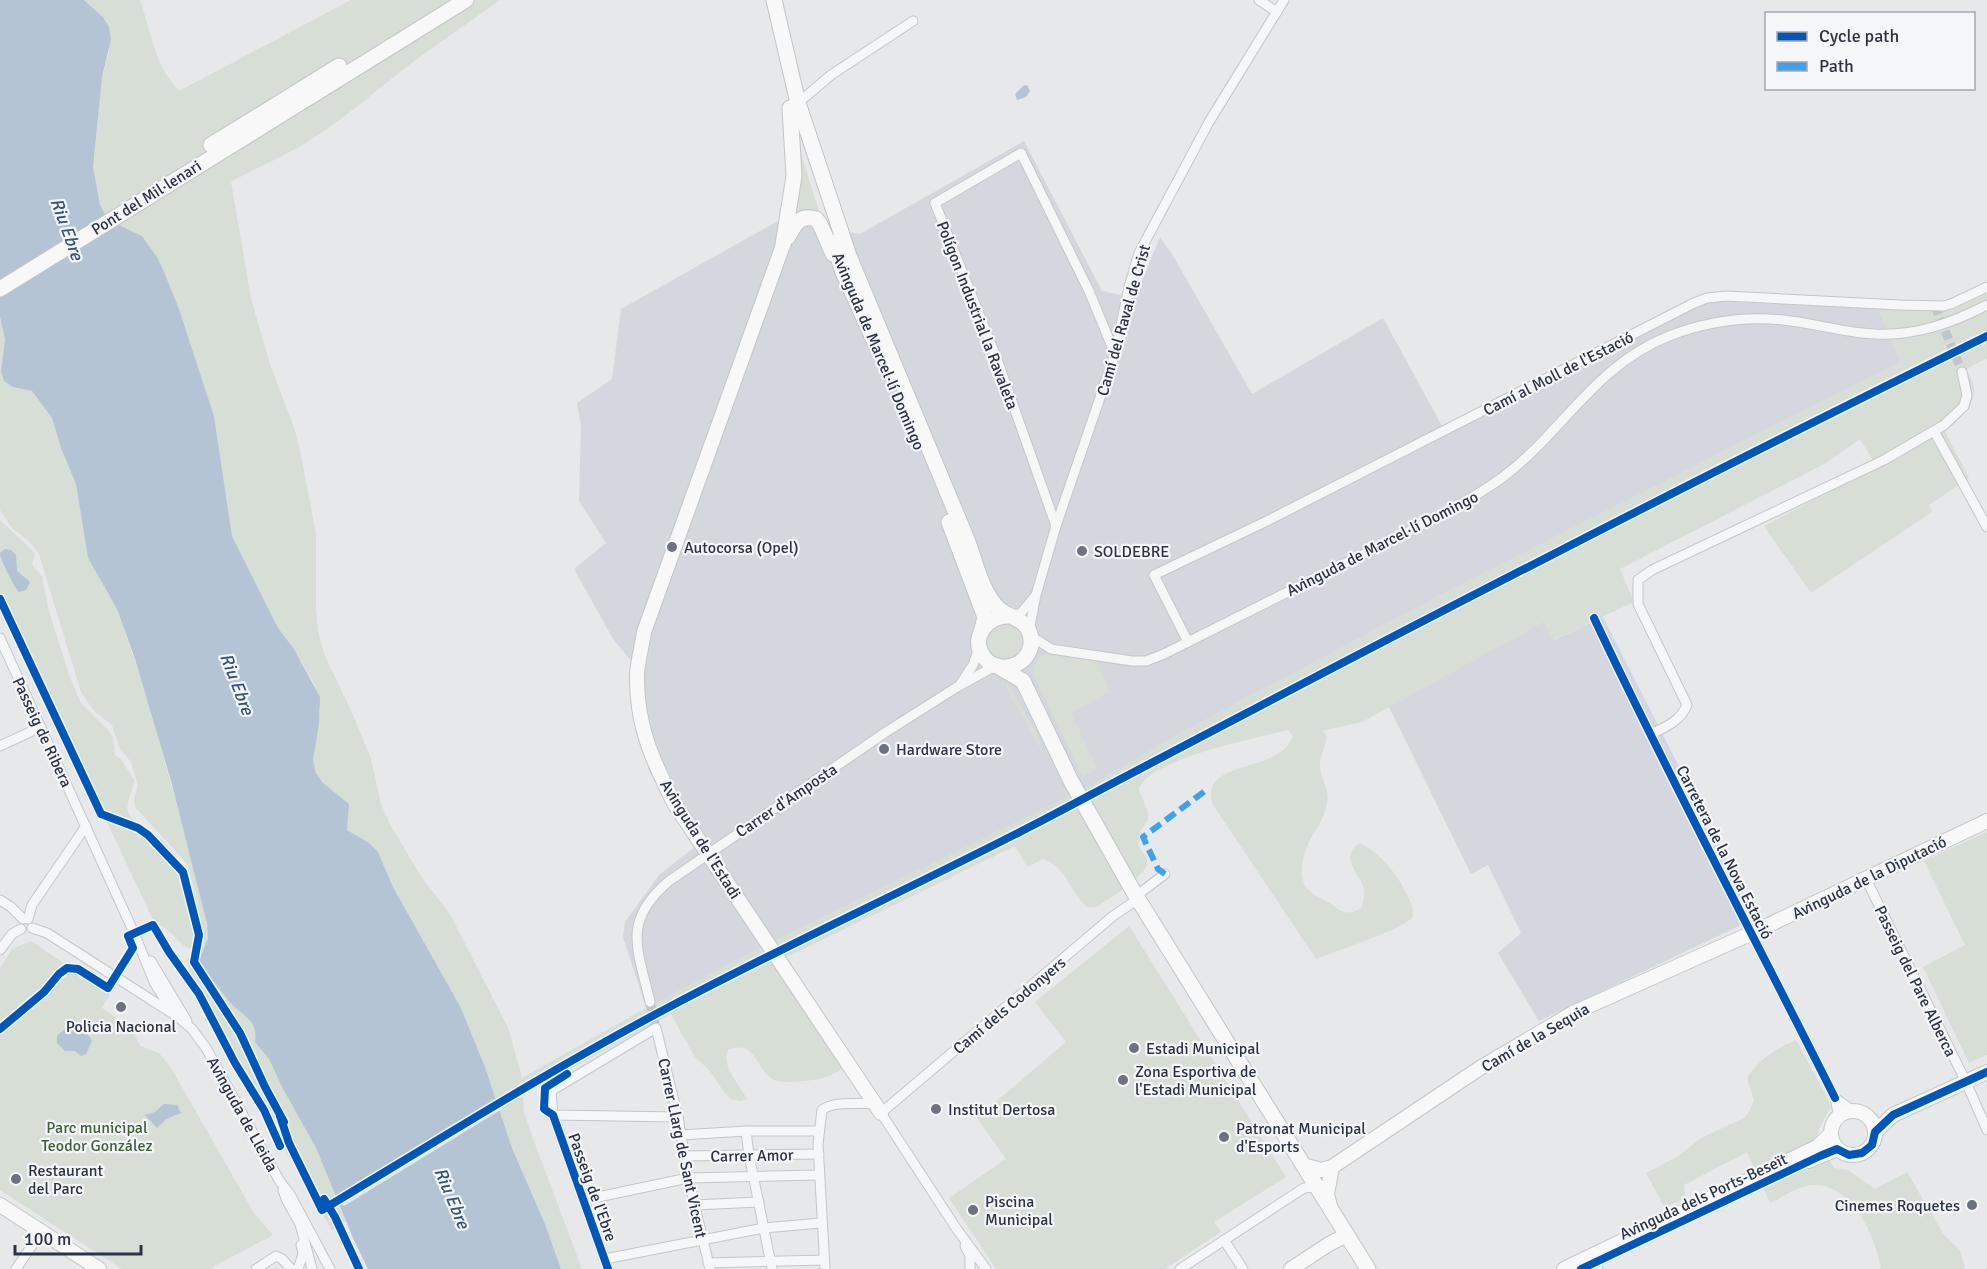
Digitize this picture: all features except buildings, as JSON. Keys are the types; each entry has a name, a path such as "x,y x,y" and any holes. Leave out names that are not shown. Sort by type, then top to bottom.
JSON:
{"main road":[{"path":"291,101 447,0"},
{"path":"291,101 466,0"},
{"name":"Avinguda de Marcel·lí Domingo","path":"764,0 843,272 924,459 985,617 982,629"},
{"path":"774,0 794,105 849,256 986,590 992,601 1010,616 1022,622 1030,633 1031,643 1026,658 1023,681"},
{"name":"Pont del Mil·lenari","path":"0,277 291,101"},
{"name":"Pont del Mil·lenari","path":"0,288 291,101"},
{"path":"783,245 794,176 794,105"},
{"path":"783,245 797,220 816,219 843,272"},
{"path":"1010,616 996,617 982,629 979,636 979,647 985,659 1023,681 1071,781 1137,897 1368,1269"},
{"path":"998,667 1010,668 1026,658"}],"street":[{"path":"1259,0 1276,12"},
{"name":"Camí del Raval de Crist","path":"1030,633 1036,595 1056,526 1114,354 1139,253 1209,122 1284,0"},
{"path":"794,105 831,75 913,21"},
{"name":"Polígon Industrial la Ravaleta","path":"1056,526 998,362 935,203 1021,153 1089,291 1114,354"},
{"name":"Avinguda de l'Estadi","path":"783,245 644,632 637,672 639,714 651,755 675,803 956,1228 985,1268"},
{"name":"Camí al Moll de l'Estació","path":"1188,642 1154,575 1268,521 1707,298 1725,296 1943,306 1987,287"},
{"name":"Avinguda de Marcel·lí Domingo","path":"1051,649 1146,661 1474,497 1527,458 1600,380 1650,344 1699,326 1730,320 1781,320 1850,332 1899,334 1941,326 1987,305"},
{"path":"1649,735 1677,721 1688,705 1638,604 1638,580 1652,570 1884,460 1944,425 1964,406 1967,395 1962,372"},
{"path":"1934,431 1987,527"},
{"path":"1010,616 1021,613 1036,595"},
{"name":"Carretera de la Nova Estació","path":"1594,618 1649,735 1835,1098 1839,1117"},
{"path":"1030,633 1051,649"},
{"name":"Passeig de Ribera","path":"0,638 134,933"},
{"path":"957,687 973,665 979,647"},
{"path":"1026,658 1051,649"},
{"name":"Carrer d'Amposta","path":"650,1002 636,940 637,924 653,894 886,732 957,687 998,667"},
{"path":"0,746 40,727"},
{"name":"Avinguda de la Diputació","path":"1752,933 1987,821"},
{"path":"0,950 12,934 26,924 32,905 86,826"},
{"name":"Camí dels Codonyers","path":"878,1108 1165,874"},
{"name":"Passeig del Pare Alberca","path":"1866,879 1966,1082 1987,1130"},
{"path":"0,900 11,907 26,924 47,933 178,1017"},
{"path":"134,933 154,982 166,1004 192,1029"},
{"path":"134,933 192,1029"},
{"name":"Camí de la Sequia","path":"1332,1167 1480,1068 1574,1013 1752,933"},
{"path":"141,993 154,982"},
{"name":"Carrer Llarg de Sant Vicent","path":"551,1091 656,1028 678,1117 688,1178 709,1266"},
{"name":"Avinguda de Lleida","path":"192,1029 206,1048 279,1180"},
{"path":"1868,1118 1893,1115 1987,1072"},
{"name":"Passeig de l'Ebre","path":"551,1091 553,1115 608,1269"},
{"name":"Carretera de la Nova Estació","path":"1835,1098 1853,1111"},
{"path":"709,1266 825,1265 819,1175 819,1131 822,1110 828,1106 878,1108"},
{"path":"1853,1111 1868,1118 1875,1132 1872,1145 1862,1153 1849,1155 1837,1149 1831,1134 1833,1125 1839,1117 1853,1111"},
{"path":"553,1115 678,1117"},
{"path":"1875,1132 1893,1115"},
{"path":"681,1135 746,1131 819,1131"},
{"path":"746,1131 772,1265"},
{"name":"Avinguda dels Ports-Beseït","path":"1564,1269 1817,1147 1831,1134"},
{"name":"Avinguda dels Ports-Beseït","path":"1581,1269 1596,1266 1837,1149"},
{"name":"Carrer Amor","path":"684,1156 819,1154"},
{"path":"1303,1165 1321,1170 1332,1167 1327,1194 1330,1209"},
{"path":"584,1200 688,1178 819,1175"},
{"path":"279,1180 291,1196 330,1269 313,1269 300,1224 287,1201 279,1180"},
{"path":"1180,1269 1304,1188 1317,1187"},
{"path":"287,1201 288,1211 300,1239 303,1254 298,1269"},
{"path":"694,1205 759,1202"},
{"path":"0,1205 99,1269"},
{"path":"604,1259 764,1228 821,1223"},
{"path":"956,1228 970,1256 970,1268"},
{"path":"16,1269 41,1232"},
{"path":"1291,1269 1347,1235"},
{"path":"1224,1240 1243,1269"},
{"path":"256,1269 276,1256 291,1269"},
{"path":"970,1268 976,1264 985,1268"}],"shaded area":[{"path":"1024,141 1102,291 1135,298 1160,237 1175,259 1252,394 1383,318 1447,435 1709,301 1878,308 1900,362 1437,597 1179,734 1088,787 769,944 646,1008 623,937 625,922 659,875 696,846 649,771 644,745 633,716 632,662 613,639 574,569 606,543 579,501 581,426 577,403 612,379 621,309 778,221 860,234"},
{"path":"1603,617 1756,918 1539,1021 1498,953 1521,933 1488,865 1471,874 1389,707 1544,621 1554,640"}],"green space":[{"path":"84,0 140,0 159,60 179,91 351,0 500,0 323,131 292,151 231,182 251,299 271,367 295,430 300,451 316,533 316,609 318,631 324,654 371,759 381,804 391,826 422,878 450,914 509,1030 522,1078 646,1008 769,944 1087,787 1179,734 1437,597 1900,362 1878,308 1950,311 1987,293 1987,358 1966,369 1974,387 1972,400 1965,412 1945,432 1969,478 1929,505 1932,512 1811,593 1764,526 1877,467 1860,439 1826,463 1620,569 1634,602 1553,640 1544,622 1362,722 1322,731 1327,736 1320,763 1328,798 1325,812 1305,851 1302,871 1304,882 1313,893 1341,911 1358,910 1362,907 1364,889 1350,859 1354,848 1360,843 1367,847 1379,856 1393,872 1413,908 1413,916 1409,921 1385,933 1316,959 1213,805 1211,790 1217,780 1228,773 1273,757 1285,748 1293,736 1288,730 1205,751 1160,769 1146,779 1139,790 1148,812 1148,820 1141,830 1138,844 1146,857 1147,865 1132,882 1096,907 1087,907 1081,901 1063,873 1051,862 1043,859 1027,867 1015,846 787,957 854,1062 824,1078 793,1082 774,1080 767,1075 745,1048 728,1050 726,1056 729,1068 747,1099 740,1101 731,1099 710,1071 694,1056 671,1014 523,1095 524,1112 532,1136 582,1269 561,1269 545,1224 512,1148 485,1067 461,1008 393,887 378,852 347,830 348,804 323,783 316,773 313,748 320,711 315,685 294,649 278,628 232,536 214,416 179,309 142,236 119,225 107,216 100,205 93,167 102,77 109,52 109,27 103,17"},
{"path":"796,137 822,221 790,222"},
{"path":"0,317 5,339 1,371 13,387 32,391 52,418 76,484 88,558 117,609 146,694 202,897 208,938 205,947 231,1003 245,1013 257,1033 256,1042 269,1059 316,1148 346,1221 332,1230 194,985 187,960 201,944 203,938 191,948 185,946 163,927 155,924 0,595 0,520 35,553 32,565 42,576 48,608 70,678 81,703 109,731 113,738 115,755 121,759 134,780 128,812 134,820 159,837 179,859 188,874 200,908 187,864 135,807 134,800 138,785 131,762 119,747 112,725 94,711 81,692 39,554 30,542 11,527 0,510"},
{"path":"1005,623 1019,628 1024,642 1019,656 1005,661 991,656 986,642 991,628"},
{"path":"1050,653 1097,658 1109,692 1071,713 1098,769 1082,777 1033,673 1037,660"},
{"path":"1007,683 1037,734 1044,755 1006,687"},
{"path":"1987,832 1987,1055 1969,1063 1923,967 1965,945 1924,861"},
{"name":"Zona Esportiva de l'Estadi Municipal","path":"1129,926 1286,1177 1214,1222 1221,1232 1165,1269 996,1269 949,1198 1006,1159 977,1118 1066,1042 1035,1002"},
{"name":"Parc municipal Teodor González","path":"31,941 110,995 102,1008 131,1027 140,1046 159,1053 171,1068 254,1213 273,1235 209,1269 122,1269 0,1190 0,968 12,949"},
{"path":"1796,1040 1829,1101 1830,1108 1816,1139 1834,1168 1848,1170 1875,1189 1907,1172 1944,1235 1960,1250 1965,1269 1881,1269 1868,1228 1860,1214 1839,1192 1827,1186 1813,1185 1796,1190 1770,1203 1747,1152 1684,1185 1685,1198 1665,1208 1646,1173 1677,1157 1701,1138 1744,1118 1754,1100 1747,1078 1769,1055"}],"water":[{"name":"Riu Ebre","path":"0,0 84,0 103,17 109,27 111,39 102,77 93,167 100,205 107,217 142,236 164,272 179,309 214,416 232,536 278,628 294,649 320,697 319,724 313,760 316,773 323,783 349,804 347,830 369,843 378,852 393,887 461,1008 485,1067 512,1148 545,1224 561,1269 368,1269 316,1148 269,1059 255,1042 254,1028 248,1018 228,1000 199,961 208,938 207,923 171,781 135,659 117,609 88,558 76,484 52,418 32,391 13,387 4,381 1,371 5,339 0,317"},
{"path":"1027,85 1030,91 1026,97 1017,100 1015,94"},
{"path":"5,549 11,550 16,555 17,571 30,582 26,590 19,592 14,585 0,553"},
{"path":"66,1028 82,1030 90,1037 92,1041 86,1054 81,1056 75,1051 65,1051 57,1043 57,1036"},
{"path":"164,1104 177,1105 181,1113 166,1119 157,1128 145,1115 155,1112"}],"pier":[{"path":"501,1104 502,1109 344,1206 340,1203"}],"tunnel":[{"path":"1935,306 1962,372"},
{"path":"650,1002 656,1028"}],"marked path":[{"path":"1165,874 1158,869 1143,837 1205,791"}],"cycle path":[{"path":"280,1116 289,1143 322,1210 540,1079 673,1005 999,843 1514,574 1987,336"},
{"path":"0,599 101,814 138,828 148,835 183,872 199,935 194,962 240,1033 284,1122"},
{"path":"1594,618 1835,1098"},
{"path":"0,1029 44,992 67,968 78,969 108,988 133,948 128,936 153,925 199,994 235,1063 264,1110 280,1146"},
{"path":"1581,1269 1820,1156 1837,1149 1849,1155 1862,1153 1872,1145 1875,1132 1893,1115 1987,1072"},
{"path":"567,1074 545,1088 544,1109 553,1115 608,1269"},
{"path":"324,1199 359,1269"}],"place":[{"name":"Autocorsa (Opel)","path":"672,547"},
{"name":"SOLDEBRE","path":"1082,551"},
{"name":"Hardware Store","path":"884,749"},
{"name":"Policia Nacional","path":"121,1007"},
{"name":"Estadi Municipal","path":"1134,1048"},
{"name":"Zona Esportiva de l'Estadi Municipal","path":"1123,1080"},
{"name":"Institut Dertosa","path":"936,1109"},
{"name":"Patronat Municipal d'Esports","path":"1224,1137"},
{"name":"Restaurant del Parc","path":"16,1179"},
{"name":"Cinemes Roquetes","path":"1972,1205"},
{"name":"Piscina Municipal","path":"973,1210"}]}
